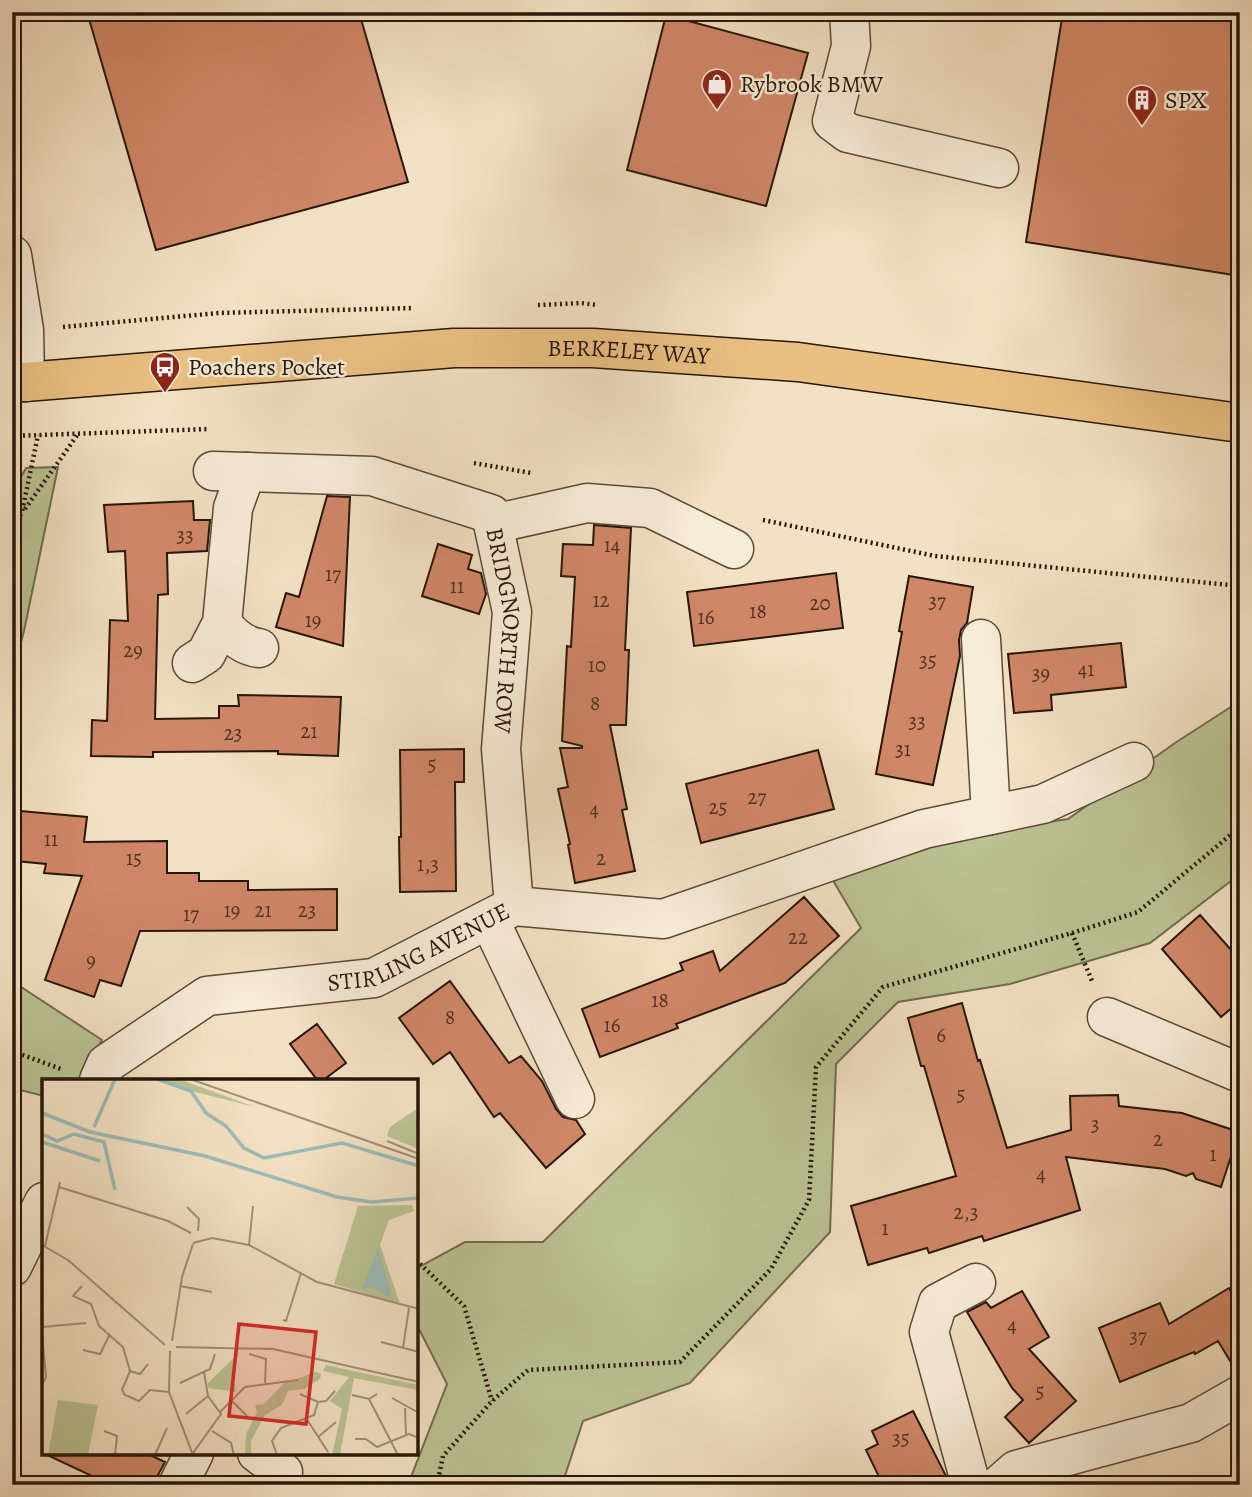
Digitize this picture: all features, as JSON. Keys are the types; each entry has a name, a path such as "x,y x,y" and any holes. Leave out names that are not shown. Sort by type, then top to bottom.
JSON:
{"main road":[{"name":"BERKELEY WAY","path":"19,383 454,348 593,348 798,362 1240,423"}],"street":[{"path":"849,12 851,46 832,121 848,133 999,168"},
{"path":"12,256 24,330 19,383"},
{"name":"BRIDGNORTH ROW","path":"222,623 233,508 230,472 372,476 491,514 512,612 501,749 501,912"},
{"path":"493,524 587,503 650,508 734,549"},
{"path":"192,663 206,654 222,623 230,634 251,647 259,648"},
{"path":"981,639 991,816"},
{"name":"STIRLING AVENUE","path":"82,1075 106,1063 207,996 374,978 501,912 663,919 924,829 1043,804 1134,762"},
{"path":"501,912 575,1099"},
{"path":"1107,1017 1240,1073"},
{"path":"24,1266 42,1208"},
{"path":"971,1485 929,1332 938,1303 976,1283"},
{"path":"999,1485 1016,1470 1191,1423 1240,1395"},
{"path":"178,1485 193,1455"}],"path":[{"path":"12,530 78,434"},
{"path":"12,436 38,435 22,513"},
{"path":"438,1485 443,1456 492,1401 528,1370 680,1362 771,1269 809,1200 816,1066 883,987 1138,912 1240,827"},
{"path":"1072,933 1107,1017"},
{"path":"12,1051 82,1075"},
{"path":"418,1262 464,1306 492,1401"}],"green space":[{"path":"58,467 12,676 12,493 26,468"},
{"path":"1240,701 1240,874 1150,943 1010,984 898,1002 836,1064 830,1232 690,1383 583,1421 562,1485 408,1485 447,1384 418,1327 418,1267 465,1242 543,1242 861,928 831,877 940,838 1068,819 1175,743"},
{"path":"12,981 102,1040 82,1079 42,1079 42,1096 12,1088"}],"building":[{"path":"87,12 359,12 408,182 156,250"},
{"name":"SPX","path":"1063,12 1240,12 1240,276 1026,242"},
{"name":"Rybrook BMW","path":"666,15 808,53 766,206 627,170"},
{"path":"327,496 350,497 343,646 276,627 286,593 299,597"},
{"path":"193,501 194,520 210,520 207,551 167,553 168,594 158,595 155,719 219,718 219,706 239,706 238,695 341,697 338,756 278,754 278,751 153,752 153,757 91,756 92,720 107,721 110,620 128,621 125,551 108,552 104,505"},
{"path":"594,525 631,528 625,650 629,650 626,725 610,725 627,809 622,810 635,871 575,883 558,789 568,787 560,748 582,748 562,741 567,646 571,647 575,577 561,576 563,544 593,545"},
{"path":"438,544 472,555 468,569 481,573 486,594 479,614 422,596"},
{"path":"836,573 843,628 694,646 687,592"},
{"path":"909,576 973,587 967,623 961,630 960,656 933,785 876,774 902,632 899,631"},
{"path":"1121,643 1126,687 1051,695 1052,710 1014,713 1008,654"},
{"path":"464,749 464,782 455,782 456,891 400,892 400,750"},
{"path":"818,750 834,809 701,843 686,784"},
{"path":"20,811 87,817 84,842 167,841 167,873 199,873 199,881 248,881 248,890 337,889 337,930 140,931 121,986 100,980 94,997 45,980 82,876 44,873 46,864 16,861"},
{"path":"804,897 839,936 785,983 676,1024 678,1028 600,1057 582,1009 683,970 680,963 713,951 720,971"},
{"path":"1200,915 1240,960 1240,1001 1221,1017 1162,949"},
{"path":"450,981 509,1063 521,1056 542,1081 556,1109 563,1117 576,1120 585,1134 546,1168 500,1113 494,1117 450,1052 433,1064 399,1018"},
{"path":"962,1003 1007,1148 1071,1130 1070,1096 1118,1095 1119,1106 1182,1113 1239,1132 1221,1187 1196,1179 1193,1173 1186,1176 1165,1169 1066,1157 1080,1210 984,1241 982,1236 929,1253 927,1248 868,1265 851,1206 956,1176 908,1018"},
{"path":"317,1024 346,1063 325,1079 316,1079 290,1044"},
{"path":"1229,1288 1240,1306 1240,1373 1238,1374 1218,1341 1195,1354 1194,1352 1120,1382 1099,1328 1160,1303 1169,1324"},
{"path":"1022,1291 1049,1337 1029,1349 1076,1401 1029,1443 1005,1417 1023,1400 1012,1388 967,1312 986,1302 991,1308"},
{"path":"913,1411 948,1485 883,1485 866,1450 878,1444 872,1431"},
{"path":"47,1455 150,1455 165,1462 156,1485 111,1485"}],"place":[{"name":"Rybrook BMW","path":"717,111"},
{"name":"SPX","path":"1142,127"},
{"name":"Poachers Pocket","path":"165,394"}]}
